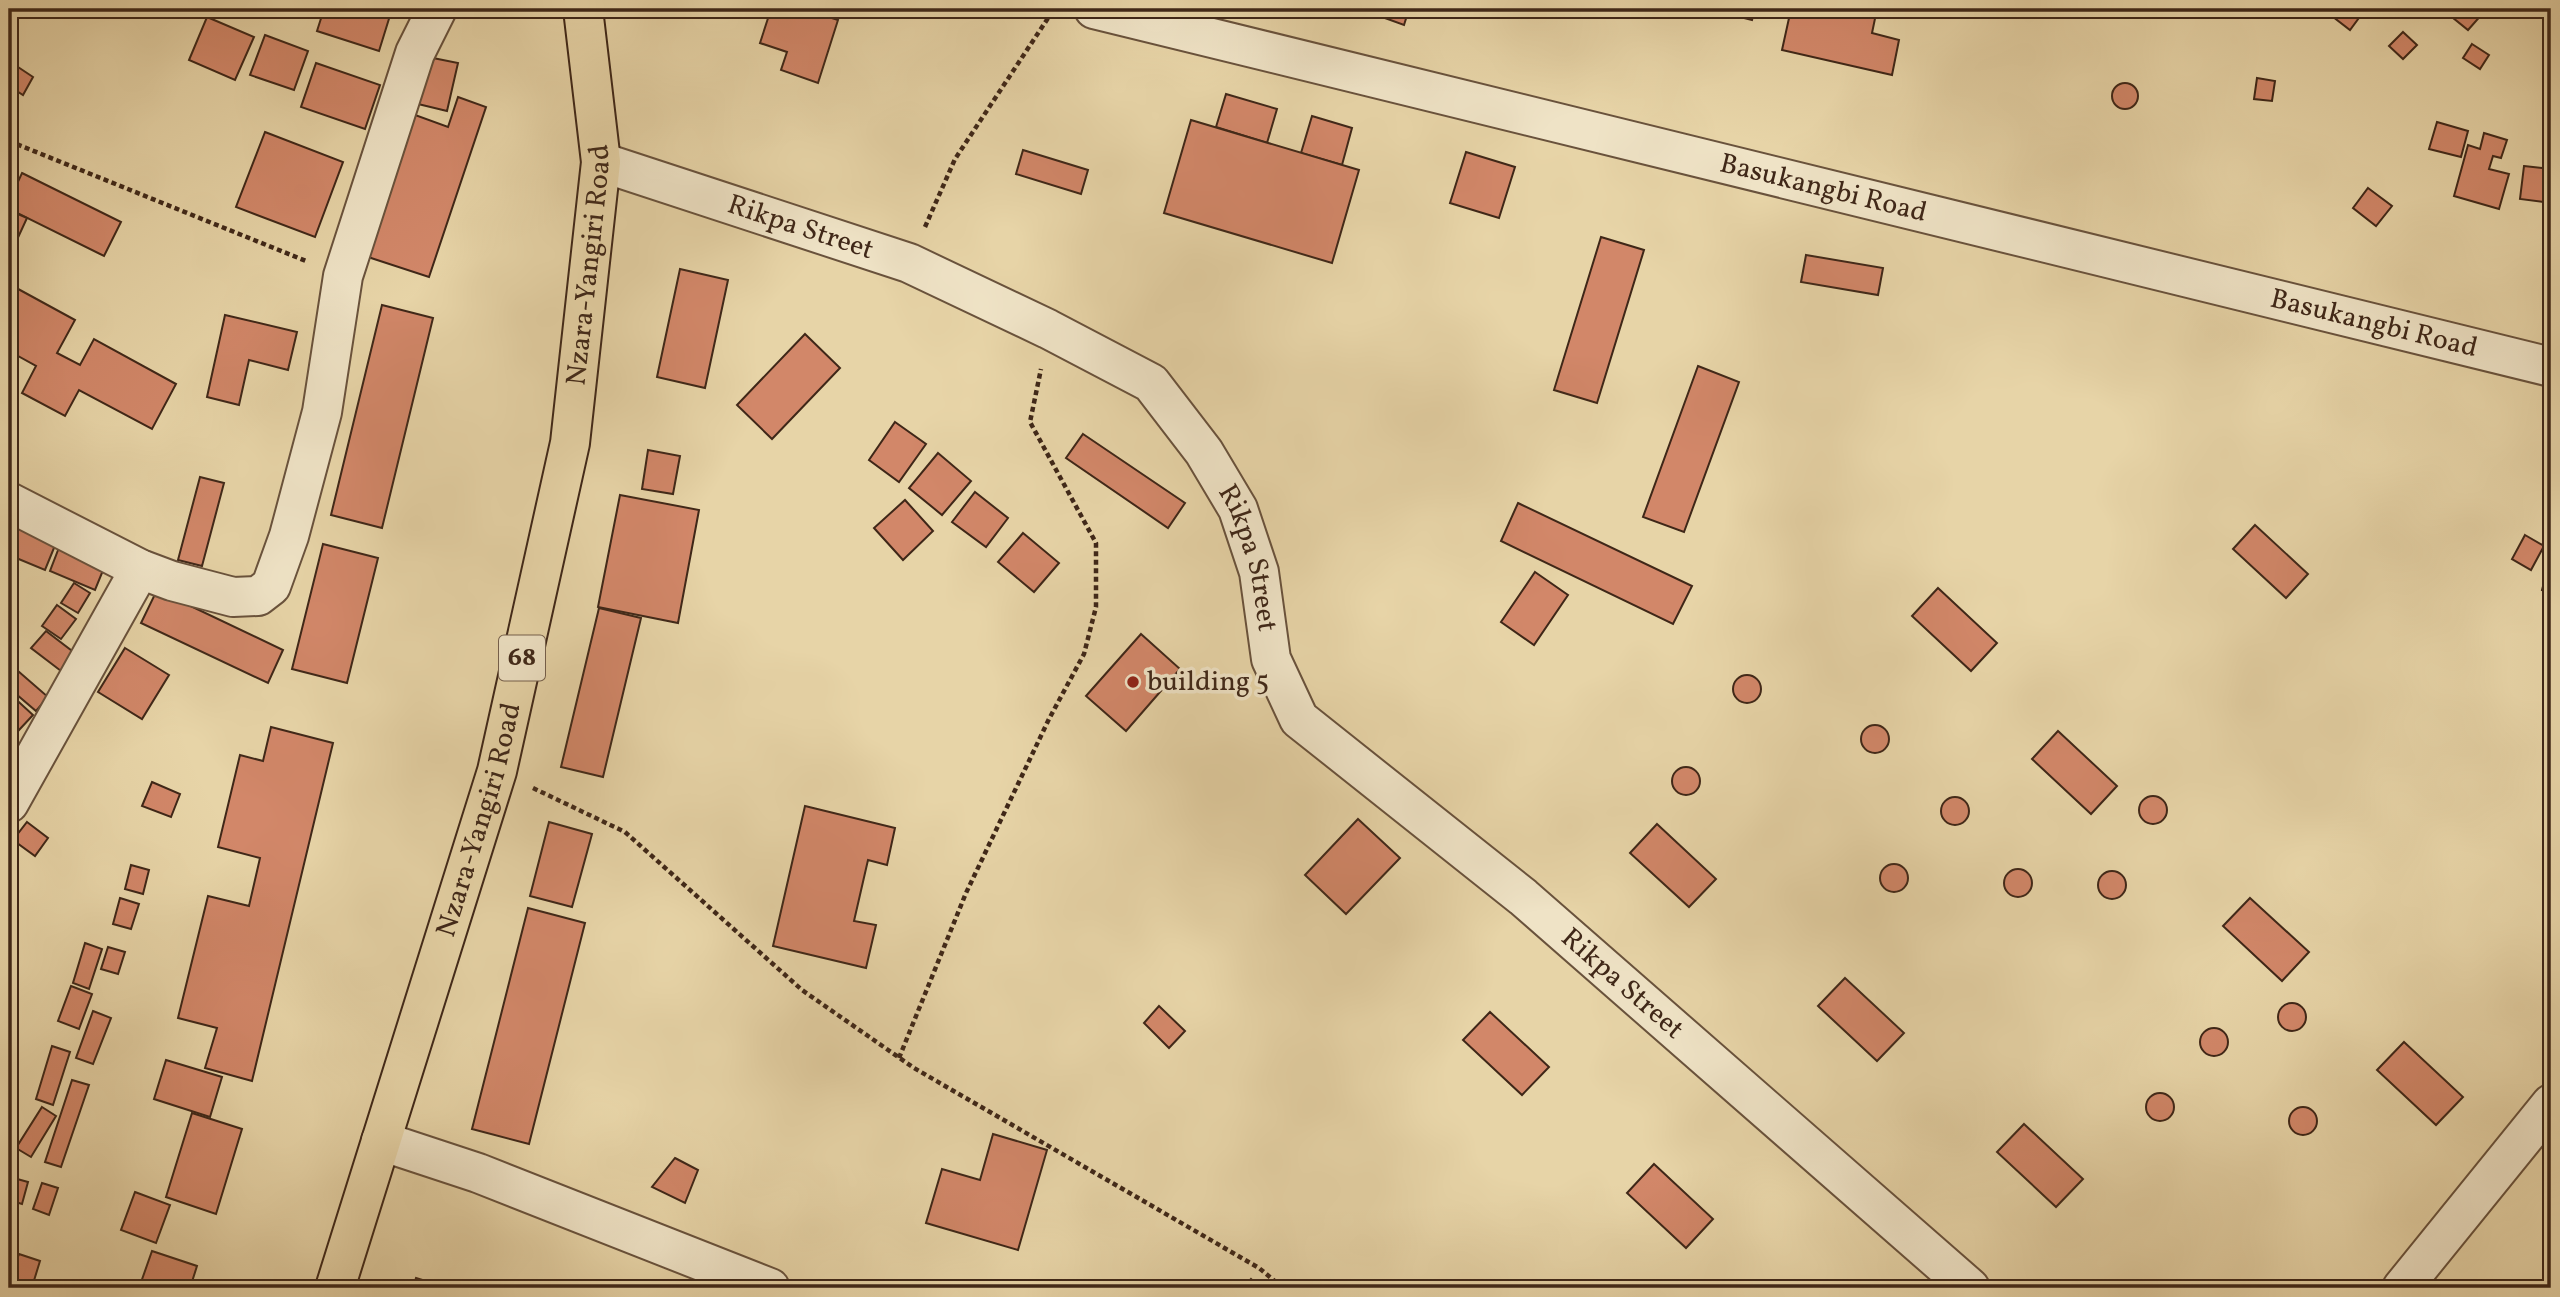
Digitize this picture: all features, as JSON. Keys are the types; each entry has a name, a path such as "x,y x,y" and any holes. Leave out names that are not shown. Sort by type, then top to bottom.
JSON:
{"main road":[{"name":"Nzara-Yangiri Road","path":"335,1288 497,771 570,443 601,162 583,9"}],"street":[{"path":"9,502 141,569 172,581 233,597 258,596 271,586 289,536 322,412 343,276 415,53 438,9"},
{"name":"Basukangbi Road","path":"1094,9 1151,14 2551,367"},
{"name":"Rikpa Street","path":"601,162 909,263 1048,329 1151,383 1204,452 1238,509 1259,572 1271,659 1299,719 1523,897 1970,1288"},
{"path":"9,803 141,569"},
{"path":"2402,1288 2551,1104"},
{"path":"381,1141 478,1173 770,1288"}],"path":[{"path":"909,263 956,159 1054,9"},
{"path":"9,141 343,276"},
{"path":"899,1058 966,893 1049,719 1084,654 1096,607 1096,544 1030,422 1048,329"},
{"path":"497,771 625,832 802,990 899,1058 1259,1268 1283,1288"}],"building":[{"path":"324,9 392,9 379,51 317,31"},
{"path":"771,9 804,9 838,20 818,83 781,70 787,52 760,43"},
{"path":"1360,9 1409,9 1404,25"},
{"path":"1709,9 1755,9 1752,20"},
{"path":"1791,9 1877,9 1872,33 1899,40 1892,75 1782,50"},
{"path":"2331,9 2364,11 2350,30 2328,13"},
{"path":"2450,9 2480,9 2484,12 2468,30 2447,13"},
{"path":"207,17 254,37 235,80 189,60"},
{"path":"2403,32 2417,45 2403,59 2389,46"},
{"path":"265,35 308,51 294,90 250,75"},
{"path":"2551,38 2551,57 2546,53 2545,47"},
{"path":"2472,44 2489,55 2480,69 2463,58"},
{"path":"428,57 458,63 447,111 418,104"},
{"path":"316,63 380,85 365,129 301,107"},
{"path":"15,65 33,77 23,95 9,86 9,75"},
{"path":"2257,78 2275,81 2272,101 2254,99"},
{"path":"2125,83 2134,87 2138,96 2134,105 2125,109 2116,105 2112,96 2116,87"},
{"path":"1226,94 1277,109 1267,143 1216,127"},
{"path":"458,97 486,107 429,277 359,254 407,112 448,127"},
{"path":"1312,116 1352,128 1342,165 1301,153"},
{"path":"1191,120 1359,170 1332,263 1164,213"},
{"path":"2437,122 2468,131 2461,157 2429,149"},
{"path":"265,132 343,162 315,237 236,207"},
{"path":"2484,133 2507,140 2501,158 2493,156 2489,169 2509,174 2499,209 2454,196 2468,145 2480,149"},
{"path":"1023,150 1088,170 1081,194 1016,174"},
{"path":"1466,152 1515,167 1499,218 1450,203"},
{"path":"2524,166 2551,169 2551,203 2520,199"},
{"path":"22,173 121,222 104,256 9,209 9,201"},
{"path":"2368,188 2392,206 2376,226 2353,208"},
{"path":"9,210 27,218 10,255 9,254"},
{"path":"1601,237 1644,250 1597,403 1554,390"},
{"path":"1806,255 1883,268 1878,295 1801,282"},
{"path":"680,269 728,280 705,388 657,377"},
{"path":"9,284 75,320 57,353 80,365 94,339 176,384 152,429 79,390 65,416 22,393 36,366 9,351"},
{"path":"382,305 433,318 382,528 331,515"},
{"path":"225,315 297,332 288,370 249,360 239,405 207,397"},
{"path":"805,334 840,368 772,439 737,405"},
{"path":"1698,366 1739,382 1684,532 1643,517"},
{"path":"895,422 926,444 899,482 869,460"},
{"path":"1083,434 1185,503 1168,528 1066,458"},
{"path":"648,450 680,456 673,494 642,489"},
{"path":"938,453 971,481 942,515 909,488"},
{"path":"200,477 224,483 202,566 178,560"},
{"path":"975,492 1008,518 986,547 952,522"},
{"path":"620,495 699,510 678,623 598,607"},
{"path":"905,500 933,531 903,560 874,528"},
{"path":"1518,503 1692,586 1673,624 1501,541"},
{"path":"9,525 56,543 45,570 9,555"},
{"path":"2255,525 2308,574 2286,598 2233,549"},
{"path":"1023,533 1059,563 1034,592 998,562"},
{"path":"2525,535 2544,546 2531,570 2512,559"},
{"path":"323,544 378,558 347,683 292,669"},
{"path":"60,545 106,563 95,590 50,571"},
{"path":"2549,563 2551,564 2551,593 2542,590"},
{"path":"1535,572 1568,595 1534,645 1501,622"},
{"path":"74,583 90,593 78,613 61,603"},
{"path":"1938,588 1997,643 1971,671 1912,616"},
{"path":"157,590 283,650 268,683 141,623"},
{"path":"57,605 76,619 61,639 42,626"},
{"path":"599,608 641,618 603,777 561,767"},
{"path":"46,631 76,654 61,671 31,648"},
{"name":"building 5","path":"1141,634 1180,669 1126,731 1086,696"},
{"path":"125,648 169,675 142,719 98,692"},
{"path":"18,671 48,697 36,711 9,688 9,681"},
{"path":"1747,675 1757,679 1761,689 1757,699 1747,703 1737,699 1733,689 1737,679"},
{"path":"9,693 33,715 19,730 9,721"},
{"path":"1875,725 1885,729 1889,739 1885,749 1875,753 1865,749 1861,739 1865,729"},
{"path":"271,727 333,743 252,1081 205,1068 217,1028 178,1018 208,896 249,906 260,858 218,847 240,755 263,761"},
{"path":"2058,731 2117,786 2091,814 2032,759"},
{"path":"1686,767 1696,771 1700,781 1696,791 1686,795 1676,791 1672,781 1676,771"},
{"path":"152,782 180,794 171,817 142,806"},
{"path":"2153,796 2163,800 2167,810 2163,820 2153,824 2143,820 2139,810 2143,800"},
{"path":"1955,797 1965,801 1969,811 1965,821 1955,825 1945,821 1941,811 1945,801"},
{"path":"805,806 895,828 887,865 868,860 854,921 876,925 866,968 773,946"},
{"path":"1358,819 1400,858 1346,914 1305,875"},
{"path":"27,822 48,838 35,856 13,840"},
{"path":"549,822 592,834 572,907 530,896"},
{"path":"1657,824 1716,879 1689,907 1630,853"},
{"path":"1894,864 1904,868 1908,878 1904,888 1894,892 1884,888 1880,878 1884,868"},
{"path":"131,865 149,870 143,894 125,889"},
{"path":"2018,869 2028,873 2032,883 2028,893 2018,897 2008,893 2004,883 2008,873"},
{"path":"2112,871 2122,875 2126,885 2122,895 2112,899 2102,895 2098,885 2102,875"},
{"path":"120,898 139,904 131,929 113,924"},
{"path":"2250,898 2309,952 2282,981 2223,926"},
{"path":"528,908 585,923 529,1144 472,1129"},
{"path":"85,943 102,949 89,989 73,983"},
{"path":"108,947 125,952 118,974 101,969"},
{"path":"1845,978 1904,1033 1877,1061 1818,1006"},
{"path":"71,986 92,994 79,1029 58,1021"},
{"path":"2292,1003 2302,1007 2306,1017 2302,1027 2292,1031 2282,1027 2278,1017 2282,1007"},
{"path":"1159,1006 1185,1031 1169,1048 1144,1023"},
{"path":"93,1011 111,1018 93,1064 76,1058"},
{"path":"1490,1012 1549,1067 1522,1095 1463,1040"},
{"path":"2214,1028 2224,1032 2228,1042 2224,1052 2214,1056 2204,1052 2200,1042 2204,1032"},
{"path":"2404,1042 2463,1097 2436,1125 2377,1070"},
{"path":"52,1046 70,1052 53,1105 36,1099"},
{"path":"166,1060 222,1077 210,1117 154,1099"},
{"path":"72,1080 89,1085 61,1167 45,1162"},
{"path":"2160,1093 2170,1097 2174,1107 2170,1117 2160,1121 2150,1117 2146,1107 2150,1097"},
{"path":"42,1107 56,1116 31,1157 16,1148"},
{"path":"2303,1107 2313,1111 2317,1121 2313,1131 2303,1135 2293,1131 2289,1121 2293,1111"},
{"path":"192,1113 242,1129 216,1214 166,1197"},
{"path":"2024,1124 2083,1179 2056,1207 1997,1152"},
{"path":"993,1134 1047,1150 1018,1250 926,1223 942,1169 980,1180"},
{"path":"675,1158 698,1170 685,1203 652,1187"},
{"path":"1654,1164 1713,1219 1686,1248 1627,1193"},
{"path":"10,1177 28,1182 22,1204 9,1200"},
{"path":"42,1183 58,1188 49,1215 33,1209"},
{"path":"135,1192 170,1205 156,1243 121,1230"},
{"path":"152,1251 197,1266 190,1288 139,1288"},
{"path":"19,1254 40,1261 32,1287 10,1280"},
{"path":"416,1278 432,1283 431,1288 413,1288"},
{"path":"1251,1279 1261,1288 1243,1288"}],"place":[{"name":"building 5","path":"1133,682"}]}
